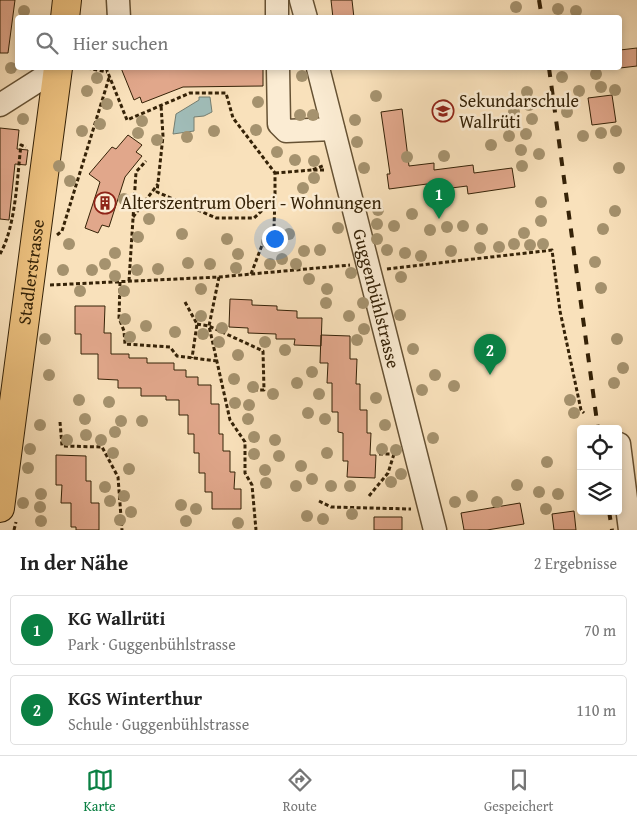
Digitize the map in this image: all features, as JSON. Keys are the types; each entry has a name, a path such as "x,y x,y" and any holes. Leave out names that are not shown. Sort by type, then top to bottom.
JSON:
{"main road":[{"path":"65,15 67,0"},
{"name":"Stadlerstrasse","path":"0,508 57,73"}],"street":[{"path":"118,0 119,15"},
{"path":"277,0 277,15"},
{"path":"301,0 305,15"},
{"path":"278,70 279,124 286,131 333,129"},
{"name":"Guggenbühlstrasse","path":"318,70 435,530"},
{"path":"0,105 44,77 57,73"},
{"path":"622,467 630,530"}],"path":[{"path":"95,70 107,73"},
{"path":"106,70 127,120 190,93 226,93 233,118 275,173 274,227 264,240 251,274"},
{"path":"53,238 62,230 109,77"},
{"path":"161,105 163,136 157,192 216,218 254,218 275,198"},
{"path":"0,254 5,245 13,209 21,146 30,147"},
{"path":"129,281 136,172 146,161"},
{"path":"312,170 326,164"},
{"path":"275,173 327,170"},
{"path":"132,218 158,183"},
{"path":"5,245 10,247"},
{"path":"381,269 552,250 563,330 581,410 584,413"},
{"path":"47,285 219,277 358,265"},
{"path":"219,277 208,326 230,420 245,442 245,472 252,485 256,530"},
{"path":"120,282 119,318 124,331 125,344 170,347 177,356 217,361"},
{"path":"185,302 197,324 192,358"},
{"path":"197,324 208,326 263,351 264,390 251,390"},
{"path":"60,422 62,446 102,447 118,477 122,530"},
{"path":"379,454 399,455"},
{"path":"368,496 388,473 394,454"},
{"path":"319,501 331,507 419,509"}],"water":[{"path":"199,97 210,97 212,112 204,116 194,117 194,131 173,134 176,114 199,100"}],"building":[{"path":"0,0 15,0 8,53 0,53"},
{"path":"331,0 352,0 354,15 333,15"},
{"path":"637,48 637,66 622,68 622,50"},
{"path":"122,70 263,70 263,86 183,87 142,103 140,97 134,100"},
{"path":"612,95 616,122 592,125 588,98"},
{"path":"402,109 409,166 434,163 434,170 473,165 474,173 512,168 515,187 468,194 467,186 428,191 427,184 389,189 387,174 390,174 381,112"},
{"path":"0,128 19,130 17,149 28,150 26,165 15,164 9,220 0,219"},
{"name":"Alterszentrum Oberi - Wohnungen","path":"128,135 142,145 136,152 142,156 125,177 109,227 102,225 98,233 85,228 100,182 89,174 112,147 116,149"},
{"path":"230,299 252,300 252,305 277,306 277,310 297,311 297,318 322,318 321,346 294,345 295,339 276,339 276,334 248,333 248,328 229,327"},
{"path":"75,306 105,306 104,333 111,333 111,354 129,354 129,358 147,358 147,363 174,363 174,370 186,370 186,377 198,377 198,385 211,385 211,404 219,404 219,434 223,434 223,451 230,451 230,472 235,472 234,489 241,489 241,509 212,509 212,492 205,492 205,473 199,473 199,453 194,453 194,434 188,434 188,415 179,415 179,400 166,400 166,396 141,396 141,388 118,388 118,380 98,379 98,354 81,354 81,334 75,334"},
{"path":"321,335 350,336 350,359 357,359 356,384 360,384 360,410 367,410 367,433 371,433 370,455 376,455 375,478 347,477 348,461 343,461 343,433 338,432 338,412 332,412 332,383 327,383 328,363 320,363"},
{"path":"56,455 86,456 86,481 91,481 91,503 99,503 99,530 76,530 76,527 71,527 71,503 61,503 62,485 56,485"},
{"path":"520,503 524,524 487,530 464,530 461,513"},
{"path":"574,511 576,530 554,530 552,514"},
{"path":"374,517 402,517 402,530 374,530"}],"railway":[{"path":"539,0 542,15"},
{"path":"549,70 597,425"},
{"path":"610,515 612,530"}],"place":[{"name":"Sekundarschule Wallrüti","path":"443,111"},
{"name":"Alterszentrum Oberi - Wohnungen","path":"105,203"},
{"name":"KG Wallrüti","path":"439,219"},
{"name":"KGS Winterthur","path":"490,375"}]}
